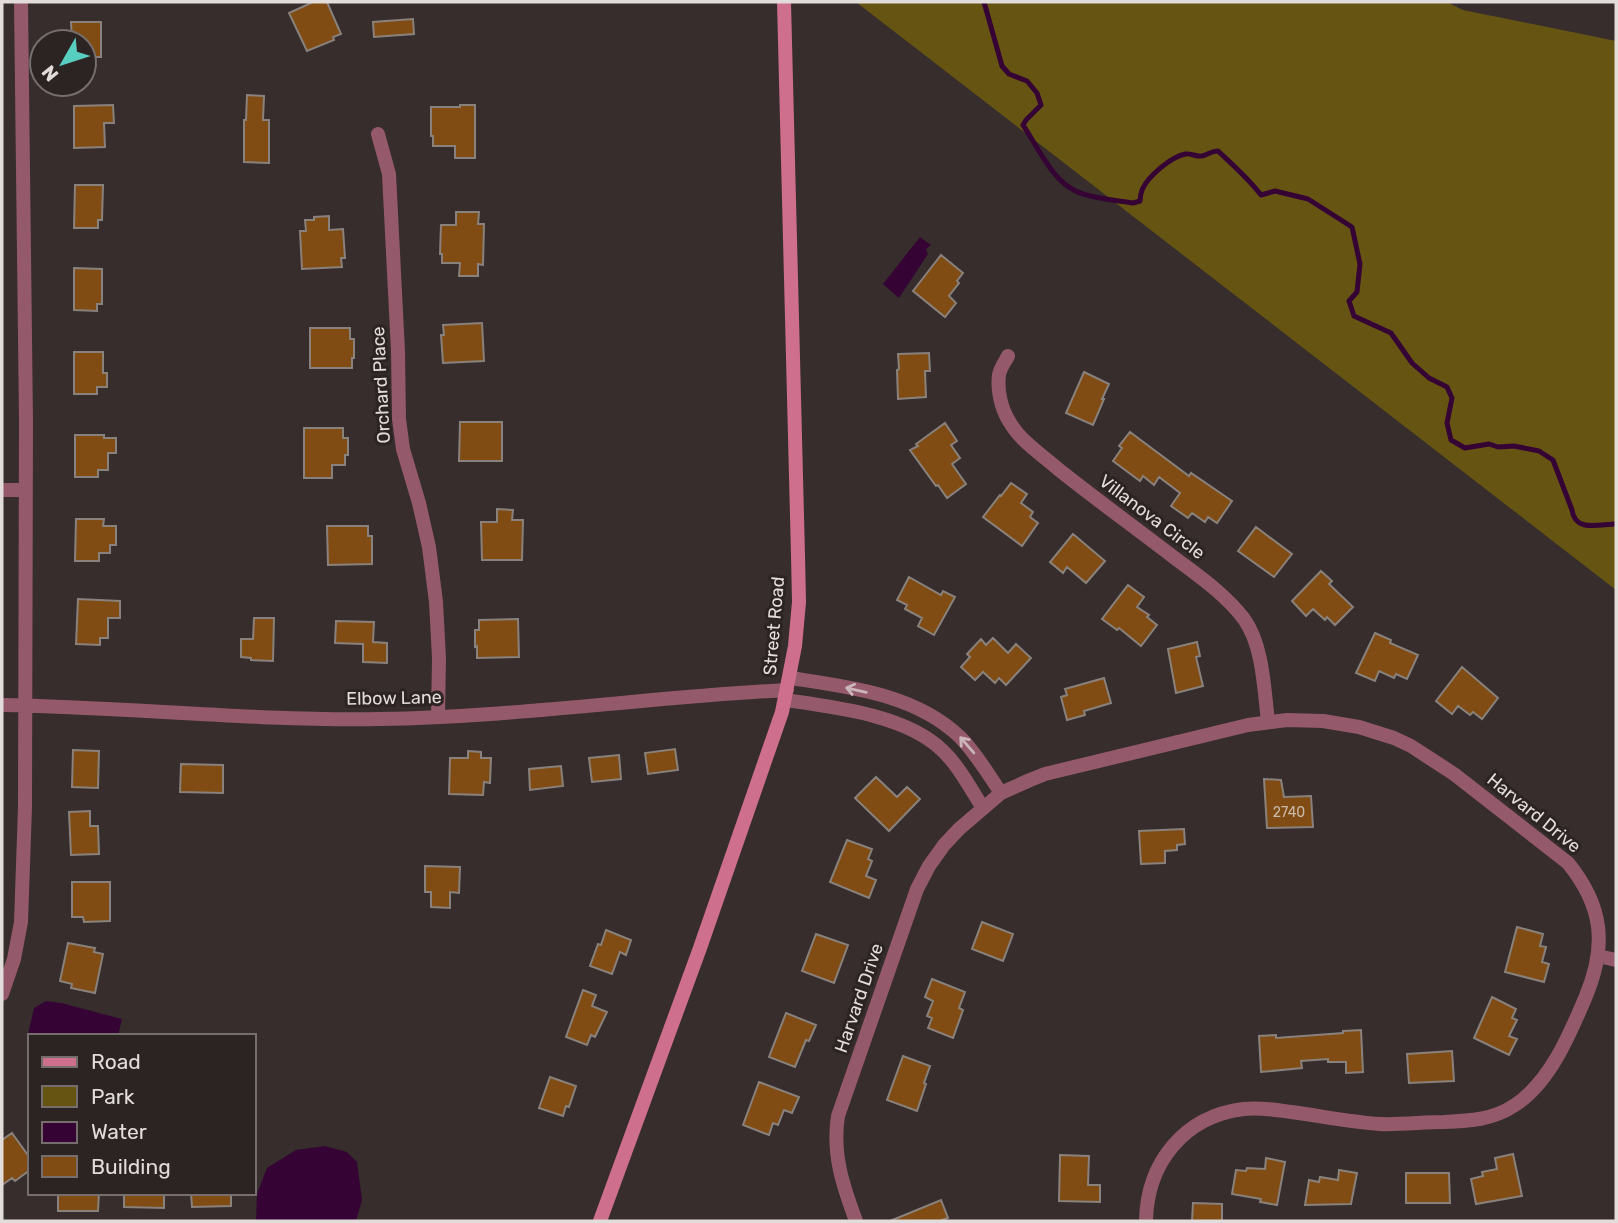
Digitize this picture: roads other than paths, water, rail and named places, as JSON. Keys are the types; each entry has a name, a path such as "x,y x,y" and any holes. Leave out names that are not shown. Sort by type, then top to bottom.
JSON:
{"main road":[{"name":"Street Road","path":"600,1221 700,948 782,712 795,646 799,579 784,2"}],"street":[{"path":"2,993 14,959 23,904 26,490 21,2"},
{"name":"Orchard Place","path":"378,134 389,174 399,419 403,449 429,547 436,602 438,716"},
{"name":"Villanova Circle","path":"1008,356 999,373 999,389 1001,404 1016,433 1073,481 1213,587 1246,622 1259,655 1268,721"},
{"path":"2,490 26,490"},
{"path":"787,690 834,684 916,706 960,737 1001,793"},
{"path":"787,690 846,710 902,724 923,735 950,758 983,808"},
{"name":"Elbow Lane","path":"2,705 255,717 379,719 530,711 787,690"},
{"name":"Harvard Drive","path":"856,1221 837,1163 838,1116 917,889 944,845 1001,793 1045,774 1268,721 1323,721 1359,727 1411,746 1454,774 1568,863 1582,880 1592,900 1597,920 1596,968 1577,1017 1548,1073 1533,1091 1502,1112 1474,1121 1381,1124 1268,1108 1220,1114 1198,1124 1179,1139 1162,1160 1152,1181 1146,1204 1146,1221"},
{"path":"1598,956 1616,960"}],"water":[{"path":"920,237 931,245 926,249 928,254 899,298 883,284"},
{"path":"46,1001 122,1019 118,1034 28,1034 34,1008"},
{"path":"325,1146 347,1152 357,1162 362,1200 356,1221 256,1221 257,1194 267,1168 296,1150"}],"waterway":[{"path":"984,2 1002,66 1009,74 1027,81 1037,93 1041,105 1023,125 1062,182 1082,194 1133,203 1140,201 1142,190 1149,179 1173,159 1185,154 1202,156 1218,151 1261,195 1275,191 1308,199 1352,227 1360,264 1357,292 1349,301 1354,316 1391,333 1412,363 1429,378 1447,387 1452,398 1447,423 1451,440 1465,448 1489,444 1539,451 1553,460 1578,522 1589,526 1616,524"}]}
